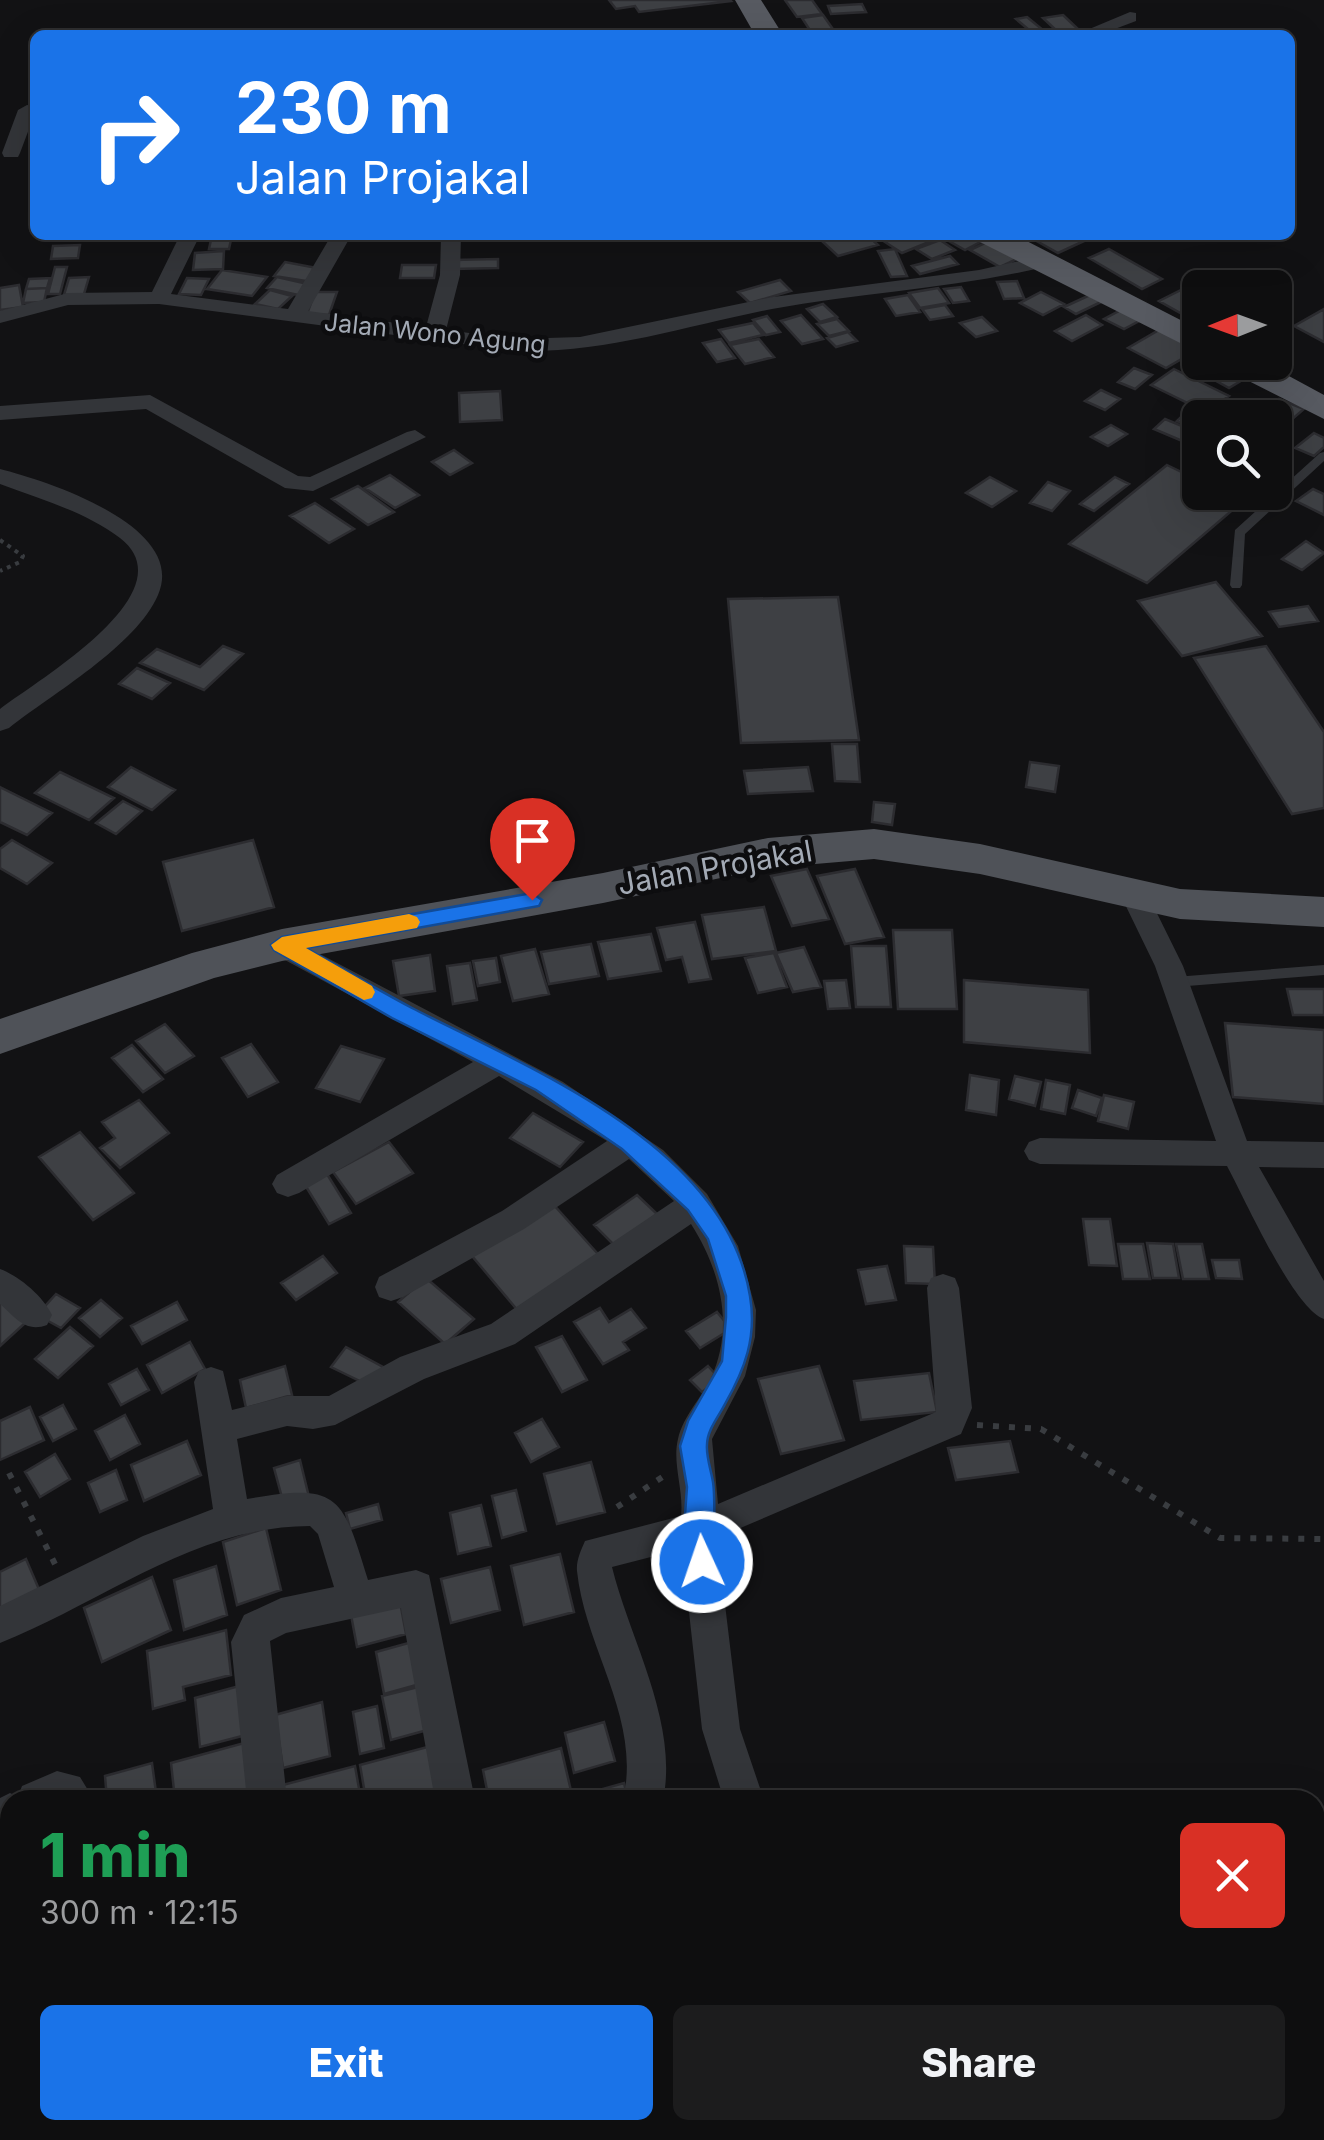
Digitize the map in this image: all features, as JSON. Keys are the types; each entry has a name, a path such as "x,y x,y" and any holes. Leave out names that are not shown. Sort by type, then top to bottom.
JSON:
{"highway":[{"path":"748,0 766,30"},
{"path":"1002,240 1182,333"},
{"path":"1270,380 1324,409"}],"main road":[{"name":"Jalan Projakal","path":"0,1037 207,964 282,945 603,888 768,853 874,844 980,859 1135,896 1265,911 1324,912"}],"street":[{"path":"1097,30 1130,17"},
{"path":"6,154 27,110"},
{"path":"159,298 188,240"},
{"path":"434,334 450,274 451,240"},
{"path":"294,317 338,241"},
{"name":"Jalan Wono Agung","path":"0,317 68,299 159,298 515,345 568,347 774,303 997,275 1046,261"},
{"path":"0,412 150,402 293,483 313,484 415,437"},
{"path":"0,476 105,521 138,540 149,566 147,592 124,622 0,722"},
{"path":"1135,896 1175,982 1236,1154 1308,1285 1324,1305"},
{"path":"282,945 400,1012 544,1084 630,1142 696,1203 719,1236 738,1296 735,1363 697,1429 693,1446 701,1487 698,1529 720,1729 741,1790"},
{"path":"288,1184 499,1061"},
{"path":"390,1287 513,1220 630,1142"},
{"path":"1040,1152 1324,1155"},
{"path":"218,1429 287,1411 314,1414 335,1410 412,1368 503,1334 696,1203"},
{"path":"0,1283 34,1315"},
{"path":"648,1790 646,1746 594,1568 598,1553 698,1529 949,1423 954,1408 943,1288"},
{"path":"211,1382 233,1521"},
{"path":"0,1625 110,1570 233,1521 297,1506 318,1509 333,1526 357,1601"},
{"path":"266,1790 250,1642 258,1628 282,1616 416,1588 452,1790"}],"lane":[{"path":"1236,585 1239,533 1324,455"},
{"path":"1175,982 1324,970"}],"path":[{"path":"0,540 17,548 23,556 20,562 0,571"},
{"path":"949,1423 1041,1429 1220,1538 1324,1539"},
{"path":"617,1507 671,1471 697,1429"},
{"path":"9,1473 69,1591"}],"building":[{"path":"609,0 731,1 639,12 635,6 616,9"},
{"path":"785,0 812,0 822,14 797,17"},
{"path":"862,4 866,12 831,14 828,6"},
{"path":"823,15 834,30 810,30 802,18"},
{"path":"1063,15 1079,30 1056,30 1043,18"},
{"path":"1027,17 1043,30 1029,30 1016,19"},
{"path":"211,240 231,240 229,249 209,249"},
{"path":"872,240 878,245 838,256 822,241"},
{"path":"926,240 929,242 902,253 885,242"},
{"path":"940,240 955,250 932,259 916,249"},
{"path":"947,240 984,240 965,250"},
{"path":"1035,240 1086,240 1058,253"},
{"path":"987,242 1017,259 1000,267 970,250"},
{"path":"80,245 78,258 51,259 53,246"},
{"path":"895,249 907,276 891,277 878,251"},
{"path":"1109,249 1162,279 1142,289 1089,258"},
{"path":"224,251 223,269 193,270 195,253"},
{"path":"950,256 958,264 920,274 912,266"},
{"path":"498,259 498,268 453,269 453,260"},
{"path":"285,262 317,268 306,281 274,276"},
{"path":"402,265 436,265 434,278 400,278"},
{"path":"55,267 67,267 60,294 48,294"},
{"path":"222,270 267,277 252,296 207,289"},
{"path":"89,277 84,294 64,295 69,278"},
{"path":"277,277 308,284 298,295 267,288"},
{"path":"50,278 47,288 26,289 29,279"},
{"path":"187,278 209,279 201,295 179,294"},
{"path":"780,280 791,291 750,303 738,292"},
{"path":"1017,281 1024,298 1004,299 997,282"},
{"path":"19,285 23,307 0,310 0,288"},
{"path":"961,287 969,301 953,303 944,289"},
{"path":"47,288 44,302 23,303 26,289"},
{"path":"938,288 949,303 920,308 909,293"},
{"path":"270,290 292,296 278,309 255,304"},
{"path":"1182,290 1182,314 1159,301"},
{"path":"315,292 337,292 329,315 307,314"},
{"path":"1041,292 1064,304 1043,315 1020,303"},
{"path":"908,295 920,312 896,316 885,299"},
{"path":"1090,295 1101,302 1076,314 1064,307"},
{"path":"823,304 837,317 820,322 807,309"},
{"path":"945,305 953,316 930,320 922,309"},
{"path":"1324,309 1324,342 1294,326"},
{"path":"1121,310 1141,320 1124,329 1104,319"},
{"path":"801,315 823,339 802,344 781,321"},
{"path":"1086,315 1102,325 1072,341 1055,331"},
{"path":"767,316 780,332 766,335 753,320"},
{"path":"982,317 997,331 976,337 960,323"},
{"path":"837,319 849,331 829,336 817,324"},
{"path":"753,323 763,335 729,343 719,330"},
{"path":"1159,330 1182,342 1182,359 1166,368 1128,348"},
{"path":"848,332 857,341 836,347 827,338"},
{"path":"721,339 735,358 717,362 703,343"},
{"path":"759,339 774,357 745,364 730,345"},
{"path":"1134,368 1152,375 1135,389 1118,382"},
{"path":"1174,369 1182,373 1182,380 1196,380 1229,396 1223,400 1182,400 1151,385"},
{"path":"1214,380 1242,380 1229,388"},
{"path":"1101,390 1120,399 1105,410 1085,401"},
{"path":"500,391 502,420 460,422 459,393"},
{"path":"1292,404 1304,409 1292,419"},
{"path":"1165,419 1182,426 1182,441 1154,429"},
{"path":"1111,425 1127,434 1108,446 1091,437"},
{"path":"1314,433 1324,438 1324,447 1314,456 1295,448"},
{"path":"454,450 472,463 450,475 432,462"},
{"path":"1167,465 1182,472 1182,510 1232,510 1147,583 1069,544"},
{"path":"390,475 419,495 395,508 365,488"},
{"path":"990,477 1016,491 992,507 966,493"},
{"path":"1115,477 1129,484 1094,511 1080,504"},
{"path":"1048,482 1070,491 1052,511 1030,503"},
{"path":"358,486 394,512 368,525 332,499"},
{"path":"1313,489 1324,494 1324,515 1296,501"},
{"path":"315,503 354,529 329,543 290,516"},
{"path":"1306,541 1324,553 1302,570 1282,559"},
{"path":"1216,582 1262,636 1182,656 1138,601"},
{"path":"838,597 859,740 741,743 728,599"},
{"path":"1308,606 1318,621 1279,627 1269,612"},
{"path":"223,646 243,654 204,690 140,663 157,649 200,667"},
{"path":"1266,646 1324,732 1324,808 1292,814 1194,658"},
{"path":"137,668 170,683 152,699 119,684"},
{"path":"832,744 857,744 860,782 835,781"},
{"path":"1030,762 1059,766 1055,792 1026,787"},
{"path":"131,767 175,790 152,810 108,787"},
{"path":"808,767 813,791 748,794 744,771"},
{"path":"60,772 114,798 89,820 35,793"},
{"path":"0,787 52,813 27,835 0,822"},
{"path":"123,801 142,811 116,834 96,823"},
{"path":"874,802 895,804 892,825 872,822"},
{"path":"12,840 52,863 27,884 0,868 0,849"},
{"path":"253,840 274,907 182,931 163,862"},
{"path":"807,869 829,919 792,926 771,876"},
{"path":"855,869 884,937 845,944 817,876"},
{"path":"764,907 776,951 712,959 702,915"},
{"path":"695,922 711,979 689,982 682,957 666,960 657,928"},
{"path":"893,930 952,930 957,1009 898,1009"},
{"path":"651,934 661,971 608,979 598,942"},
{"path":"591,944 599,976 549,984 541,952"},
{"path":"851,946 886,946 891,1007 856,1007"},
{"path":"804,947 821,987 793,992 776,953"},
{"path":"535,949 549,994 513,1001 501,956"},
{"path":"774,953 787,987 758,993 745,958"},
{"path":"430,955 435,991 399,996 393,961"},
{"path":"496,958 500,982 478,986 473,961"},
{"path":"470,963 477,1000 453,1004 447,966"},
{"path":"846,980 850,1008 828,1009 824,981"},
{"path":"964,980 1088,990 1090,1053 964,1042"},
{"path":"1287,989 1324,989 1324,1015 1293,1015"},
{"path":"1225,1023 1324,1030 1324,1104 1233,1097"},
{"path":"165,1024 194,1056 165,1073 136,1041"},
{"path":"251,1044 278,1082 248,1097 222,1058"},
{"path":"132,1045 163,1079 143,1092 112,1058"},
{"path":"341,1046 384,1059 360,1102 316,1088"},
{"path":"970,1075 999,1080 996,1115 966,1110"},
{"path":"1015,1076 1041,1082 1035,1106 1009,1099"},
{"path":"1046,1080 1070,1085 1065,1114 1041,1109"},
{"path":"1078,1090 1102,1098 1096,1116 1072,1108"},
{"path":"1104,1095 1134,1102 1128,1129 1098,1121"},
{"path":"139,1100 169,1133 120,1168 100,1148 115,1138 102,1122"},
{"path":"533,1113 583,1142 560,1167 510,1138"},
{"path":"80,1132 134,1193 93,1220 39,1157"},
{"path":"389,1142 413,1173 356,1204 333,1172"},
{"path":"327,1174 351,1213 329,1224 305,1185"},
{"path":"637,1195 657,1214 615,1246 594,1225"},
{"path":"553,1204 606,1263 524,1318 472,1256"},
{"path":"1083,1219 1110,1219 1117,1266 1089,1265"},
{"path":"1147,1243 1173,1244 1179,1278 1153,1278"},
{"path":"1118,1244 1143,1244 1150,1279 1123,1279"},
{"path":"1176,1244 1202,1244 1209,1279 1183,1279"},
{"path":"904,1246 933,1247 935,1284 906,1283"},
{"path":"323,1256 337,1273 296,1300 281,1283"},
{"path":"1212,1260 1239,1260 1242,1279 1216,1278"},
{"path":"887,1266 896,1300 866,1304 858,1270"},
{"path":"426,1278 474,1319 445,1344 398,1302"},
{"path":"0,1285 36,1313 0,1346"},
{"path":"56,1294 80,1308 61,1328 37,1315"},
{"path":"101,1300 122,1318 100,1337 79,1318"},
{"path":"177,1302 187,1320 142,1344 131,1326"},
{"path":"600,1308 609,1322 631,1309 646,1328 623,1342 629,1350 603,1364 574,1322"},
{"path":"717,1312 731,1329 700,1348 686,1331"},
{"path":"70,1327 93,1346 58,1378 35,1359"},
{"path":"562,1336 587,1380 562,1392 536,1347"},
{"path":"190,1342 205,1369 162,1393 147,1365"},
{"path":"346,1347 383,1367 370,1386 331,1367"},
{"path":"285,1366 292,1395 246,1408 240,1380"},
{"path":"708,1366 720,1379 702,1392 690,1380"},
{"path":"819,1366 844,1440 781,1454 758,1379"},
{"path":"137,1369 149,1390 121,1405 109,1384"},
{"path":"929,1373 937,1412 861,1420 854,1381"},
{"path":"63,1405 76,1429 53,1441 40,1417"},
{"path":"30,1407 44,1440 0,1460 0,1421"},
{"path":"125,1415 140,1444 110,1460 95,1431"},
{"path":"542,1419 559,1447 531,1462 515,1433"},
{"path":"187,1441 201,1475 144,1501 131,1465"},
{"path":"1010,1441 1018,1472 956,1480 948,1448"},
{"path":"55,1454 70,1479 40,1497 25,1472"},
{"path":"300,1460 309,1497 284,1505 274,1468"},
{"path":"591,1462 605,1512 557,1524 544,1474"},
{"path":"116,1470 127,1500 100,1512 88,1483"},
{"path":"516,1490 526,1531 502,1538 492,1496"},
{"path":"378,1504 382,1520 350,1529 346,1513"},
{"path":"481,1505 491,1546 458,1554 450,1513"},
{"path":"266,1528 281,1590 237,1605 223,1542"},
{"path":"560,1554 574,1612 524,1625 511,1566"},
{"path":"26,1559 41,1594 0,1615 0,1572"},
{"path":"216,1566 227,1615 184,1630 174,1580"},
{"path":"490,1567 500,1610 451,1623 441,1579"},
{"path":"152,1577 171,1630 102,1662 84,1608"},
{"path":"400,1602 406,1634 357,1647 351,1615"},
{"path":"226,1630 231,1675 183,1687 185,1700 153,1709 147,1651"},
{"path":"412,1642 420,1684 384,1694 376,1652"},
{"path":"239,1686 246,1735 200,1747 195,1698"},
{"path":"422,1686 431,1729 391,1740 382,1696"},
{"path":"322,1702 330,1756 283,1768 275,1715"},
{"path":"377,1706 384,1748 360,1754 353,1712"},
{"path":"604,1722 615,1761 574,1773 565,1733"},
{"path":"244,1743 250,1790 174,1790 171,1763"},
{"path":"431,1746 439,1790 364,1790 360,1765"},
{"path":"561,1748 571,1790 487,1790 483,1770"},
{"path":"152,1763 156,1790 106,1790 105,1776"},
{"path":"355,1766 359,1790 280,1790 279,1786"},
{"path":"624,1783 626,1790 599,1790"}],"slow traffic":[{"path":"364,992 282,945 409,922"}],"route":[{"path":"532,900 282,945 400,1012 544,1084 630,1142 696,1203 719,1236 738,1296 738,1317 735,1363 697,1429 693,1446 701,1487 698,1529 702,1562"}]}
